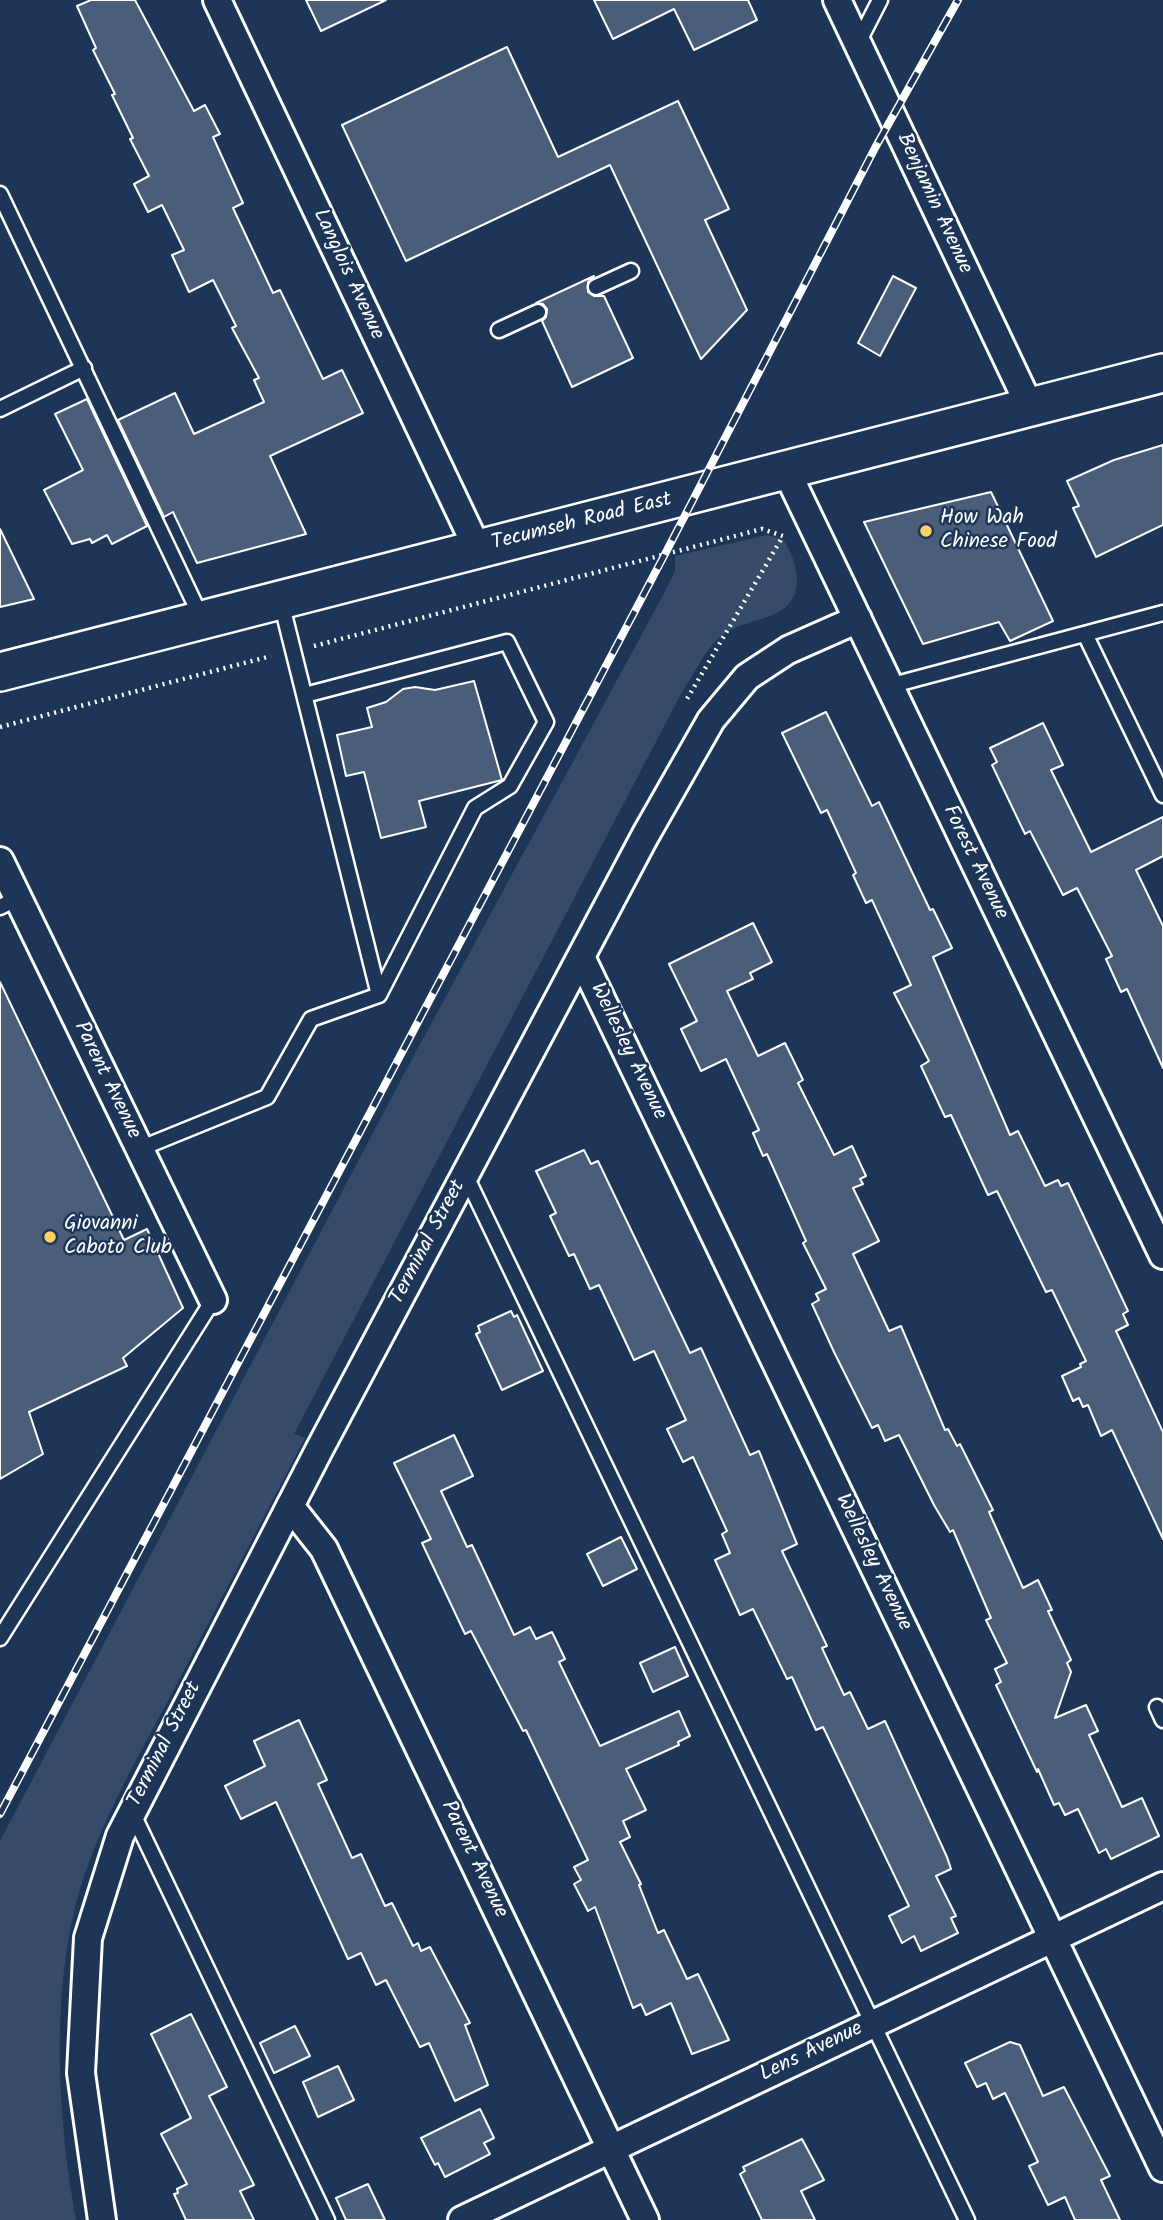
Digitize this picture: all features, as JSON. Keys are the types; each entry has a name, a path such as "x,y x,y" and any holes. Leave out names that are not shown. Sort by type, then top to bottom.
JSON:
{"main road":[{"name":"Tecumseh Road East","path":"0,673 1163,373"}],"street":[{"name":"Langlois Avenue","path":"217,0 478,550"},
{"name":"Benjamin Avenue","path":"837,0 1030,407"},
{"name":"Forest Avenue","path":"786,470 1163,1255"},
{"name":"Terminal Street","path":"102,2220 81,2073 88,1938 120,1836 290,1506 645,836 711,720 747,677 788,650 858,620"},
{"name":"Parent Avenue","path":"0,861 9,902 139,1149 213,1300"},
{"name":"Wellesley Avenue","path":"581,957 1163,2168"},
{"name":"Parent Avenue","path":"290,1506 324,1549 645,2220"},
{"name":"Lens Avenue","path":"462,2220 1163,1886"}],"lane":[{"path":"858,43 880,0"},
{"path":"0,194 203,621"},
{"path":"596,288 631,271"},
{"path":"499,330 538,312"},
{"path":"0,409 84,368"},
{"path":"281,600 379,995"},
{"path":"889,685 1163,613"},
{"path":"1086,634 1163,795"},
{"path":"139,1149 267,1097 311,1019 379,995 475,808 510,786 546,722 507,642 305,695"},
{"path":"466,1174 967,2220"},
{"path":"0,1637 213,1300"},
{"path":"132,1812 327,2220"}],"path":[{"path":"313,646 762,529 783,536"},
{"path":"0,727 270,657"}],"shaded area":[{"path":"767,535 783,539 792,557 797,577 794,596 780,611 734,628 720,637 683,690 294,1434 305,1438 130,1772 94,1850 76,1904 68,1941 60,2021 61,2103 76,2220 0,2220 0,1841 404,1074 662,597 675,571 675,556"}],"building":[{"path":"91,0 135,0 194,111 205,105 220,134 213,137 243,203 233,208 273,293 280,290 323,379 342,370 363,413 270,456 306,534 197,563 173,512 164,517 118,420 175,393 194,434 264,402 254,380 259,378 232,328 236,326 213,280 189,292 172,255 184,250 162,205 148,212 134,184 149,176 130,139 133,138 112,95 115,94 93,50 96,48 77,6"},
{"path":"306,0 386,0 321,31"},
{"path":"594,0 748,0 757,20 694,50 674,9 613,39"},
{"path":"507,47 558,157 678,101 729,209 705,220 747,310 701,359 610,165 406,261 342,125"},
{"path":"594,276 588,282 588,292 594,296 604,296 633,358 572,387 542,321 546,317 547,309 543,304 536,303"},
{"path":"893,276 916,288 880,356 858,343"},
{"path":"87,399 147,526 112,544 107,535 92,543 90,539 72,544 44,490 83,470 55,414"},
{"path":"1163,445 1163,525 1096,557 1073,508 1079,506 1067,481 1114,460"},
{"path":"991,492 1053,621 1010,641 999,622 923,644 864,522"},
{"path":"0,529 34,599 0,607"},
{"path":"474,681 502,780 419,801 426,827 381,838 364,772 346,776 337,735 372,727 367,708 386,702 403,689 415,687 435,690"},
{"path":"826,712 872,806 879,802 930,910 933,909 952,948 933,957 1010,1135 1018,1131 1045,1186 1058,1180 1061,1186 1068,1183 1128,1311 1123,1314 1128,1325 1116,1331 1163,1432 1163,1539 1112,1430 1101,1436 1088,1405 1083,1407 1079,1398 1073,1401 1062,1376 1081,1367 1080,1364 1086,1361 1052,1290 1046,1292 997,1191 988,1195 951,1115 945,1117 921,1066 929,1061 894,993 911,985 872,900 866,903 853,875 856,873 827,810 821,813 782,733"},
{"path":"1043,723 1063,765 1051,770 1091,852 1163,817 1163,856 1136,870 1163,926 1163,1068 1127,989 1121,992 1106,959 1112,956 1077,888 1063,895 1030,831 1025,834 992,765 997,762 990,748"},
{"path":"753,923 772,962 750,973 753,979 727,991 758,1056 785,1043 803,1080 798,1083 834,1155 852,1146 866,1176 860,1179 863,1184 853,1188 879,1241 853,1254 889,1331 901,1326 945,1430 948,1429 957,1446 960,1444 993,1510 989,1512 1023,1588 1038,1580 1052,1610 1048,1611 1071,1660 1067,1663 1071,1672 1055,1718 1086,1705 1098,1731 1089,1735 1122,1807 1142,1798 1159,1836 1111,1859 1106,1849 1099,1853 1078,1809 1065,1815 1059,1803 1054,1805 996,1685 1001,1682 995,1669 1007,1663 986,1620 991,1618 953,1530 950,1532 934,1505 899,1435 885,1441 878,1425 872,1428 834,1352 812,1304 819,1300 816,1294 826,1289 803,1243 806,1241 767,1154 763,1156 753,1133 759,1130 726,1059 701,1071 681,1029 697,1021 669,964"},
{"name":"Giovanni Caboto Club","path":"0,982 124,1240 147,1229 183,1308 123,1358 127,1366 29,1412 43,1454 0,1479"},
{"path":"584,1150 591,1164 598,1161 690,1353 701,1348 750,1455 759,1451 797,1544 782,1551 827,1646 822,1648 844,1695 850,1692 868,1729 885,1721 947,1857 951,1869 936,1876 956,1916 951,1918 958,1933 921,1951 914,1936 902,1943 889,1916 909,1906 823,1727 816,1730 792,1677 787,1679 753,1609 740,1615 715,1560 730,1553 722,1534 727,1531 693,1457 683,1462 667,1429 686,1420 654,1351 634,1360 599,1285 590,1289 574,1254 569,1256 550,1216 556,1213 536,1171"},
{"path":"511,1311 514,1317 517,1315 543,1371 502,1390 476,1334 480,1332 478,1326"},
{"path":"454,1435 473,1476 441,1491 467,1547 472,1545 514,1635 530,1627 536,1639 552,1632 565,1659 559,1662 600,1746 679,1711 690,1736 678,1742 679,1745 626,1769 646,1810 623,1821 630,1837 620,1842 641,1884 639,1885 658,1933 664,1930 687,1979 698,1974 729,2040 692,2054 671,2003 646,2015 641,2004 633,2008 595,1907 588,1911 574,1884 581,1880 574,1867 588,1860 526,1730 523,1731 471,1631 465,1634 422,1543 431,1539 394,1463"},
{"path":"621,1537 637,1569 603,1586 587,1554"},
{"path":"675,1647 688,1676 653,1692 640,1663"},
{"path":"299,1720 327,1780 318,1784 352,1858 361,1854 385,1906 392,1903 413,1946 418,1943 421,1951 430,1947 470,2023 465,2025 488,2085 455,2101 429,2043 420,2047 386,1980 376,1985 361,1953 348,1959 276,1802 241,1819 225,1786 265,1766 254,1741"},
{"path":"191,2014 227,2087 209,2096 254,2185 240,2191 254,2220 186,2220 174,2194 178,2193 177,2189 187,2184 161,2134 191,2118 151,2034"},
{"path":"295,2026 310,2056 274,2073 260,2043"},
{"path":"1010,2042 1020,2045 1043,2096 1064,2087 1110,2176 1101,2180 1120,2220 1075,2220 1065,2197 1048,2205 1029,2166 1038,2162 1005,2093 993,2099 986,2083 977,2087 965,2063"},
{"path":"338,2066 354,2100 318,2117 303,2082"},
{"path":"480,2109 494,2138 484,2143 490,2154 445,2177 438,2163 435,2165 421,2138"},
{"path":"802,2139 824,2180 801,2191 815,2220 762,2220 740,2174 745,2171 743,2167"},
{"path":"368,2184 385,2220 346,2220 336,2198"}],"railway":[{"path":"0,1814 665,554 875,148 958,0"}],"place":[{"name":"How Wah Chinese Food","path":"926,531"},
{"name":"Giovanni Caboto Club","path":"50,1237"}]}
